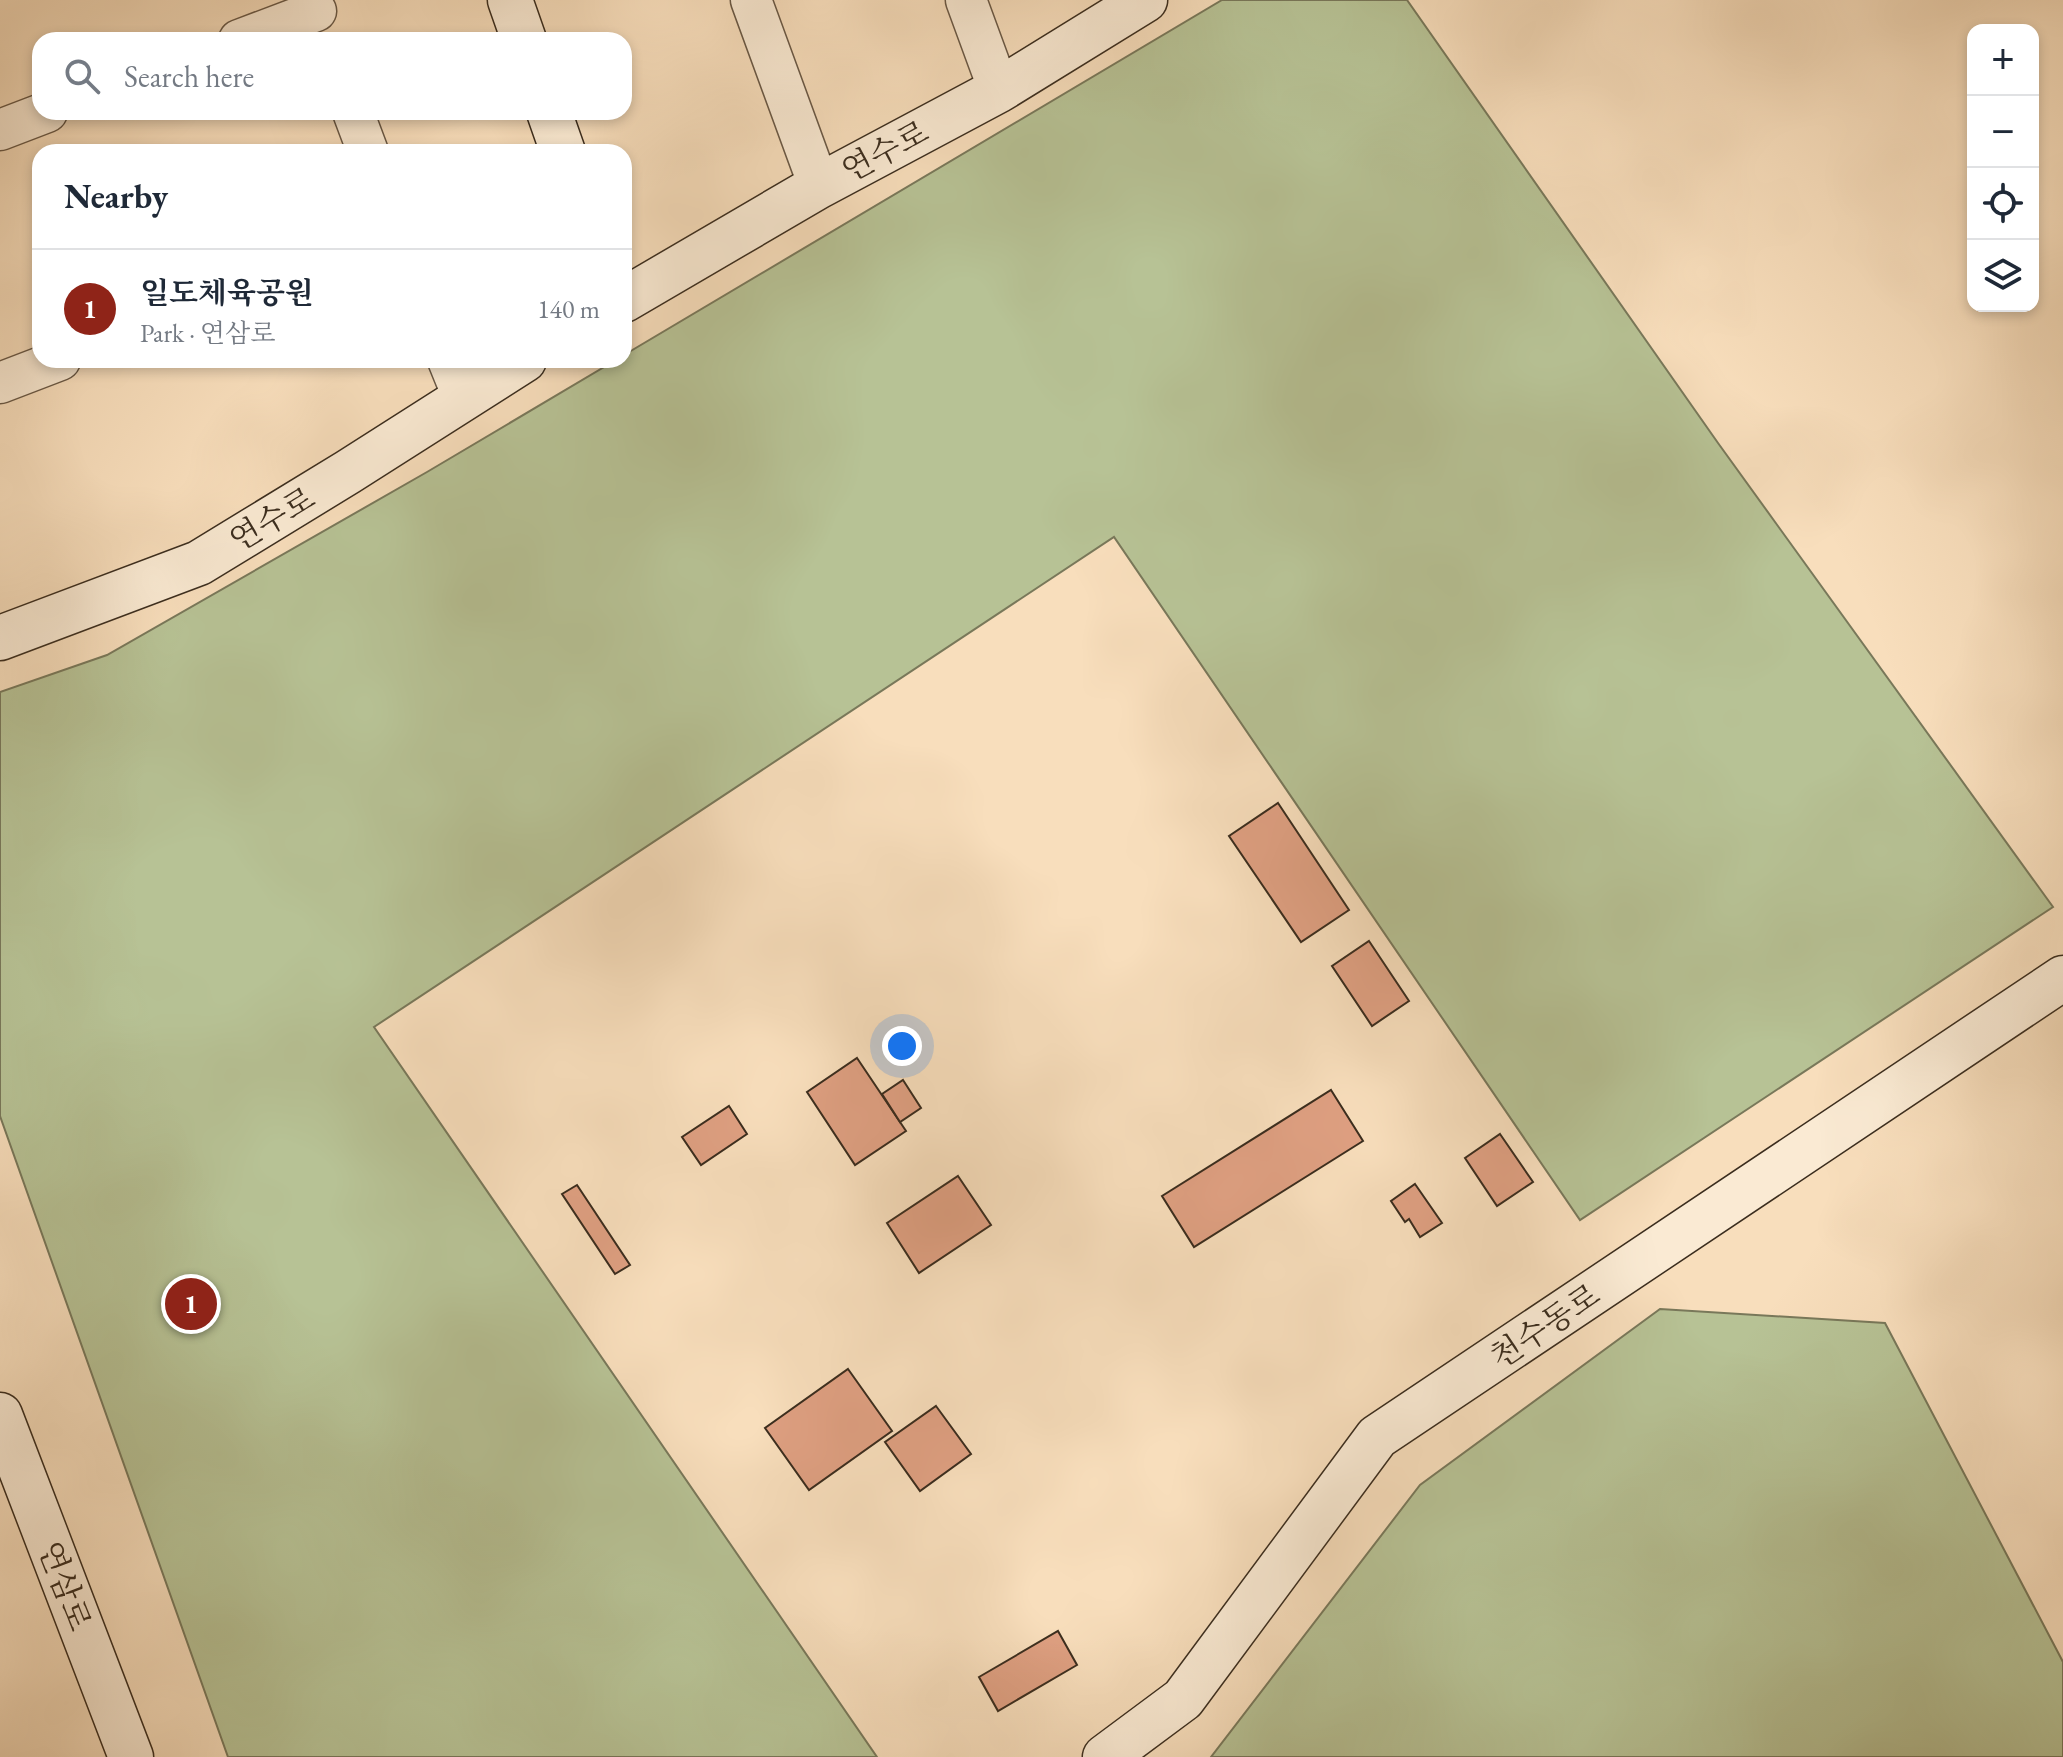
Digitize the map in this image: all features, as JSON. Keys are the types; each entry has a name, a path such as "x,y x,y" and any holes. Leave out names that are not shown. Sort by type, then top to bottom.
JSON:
{"main road":[{"path":"510,0 521,32"},
{"name":"연수로","path":"632,295 819,186 999,90 1145,0"},
{"path":"552,120 560,144"},
{"name":"연수로","path":"0,638 199,563 348,472 456,378 494,368"},
{"name":"천수동로","path":"1105,1757 1183,1699 1377,1437 2063,978"},
{"name":"연삼로","path":"0,1415 131,1757"}],"street":[{"path":"751,0 819,186"},
{"path":"966,0 999,90"},
{"path":"266,32 318,17"},
{"path":"0,130 32,118"},
{"path":"356,120 365,144"},
{"path":"0,383 39,368"}],"green space":[{"path":"1222,0 1407,0 1718,443 2053,907 1580,1220 1114,537 374,1027 877,1757 228,1757 0,1116 0,692 107,655 602,368 632,368 632,350"},
{"path":"1660,1309 1885,1323 2063,1662 2063,1757 1211,1757 1420,1485"}],"building":[{"path":"1278,803 1349,910 1301,942 1229,836"},
{"path":"1369,941 1409,1001 1372,1026 1332,966"},
{"path":"857,1058 906,1131 855,1165 807,1092"},
{"path":"903,1080 921,1108 900,1122 882,1094"},
{"path":"1331,1090 1363,1141 1194,1247 1162,1196"},
{"path":"729,1106 747,1134 701,1165 682,1137"},
{"path":"1500,1134 1533,1182 1497,1206 1465,1158"},
{"path":"958,1176 991,1225 919,1273 887,1223"},
{"path":"1415,1184 1442,1223 1420,1237 1409,1219 1405,1222 1391,1201"},
{"path":"577,1185 630,1265 615,1274 562,1194"},
{"path":"848,1369 892,1431 809,1490 765,1428"},
{"path":"936,1406 971,1454 920,1491 885,1442"},
{"path":"1058,1631 1077,1665 998,1711 979,1677"}],"place":[{"name":"일도체육공원","path":"191,1304"}]}
